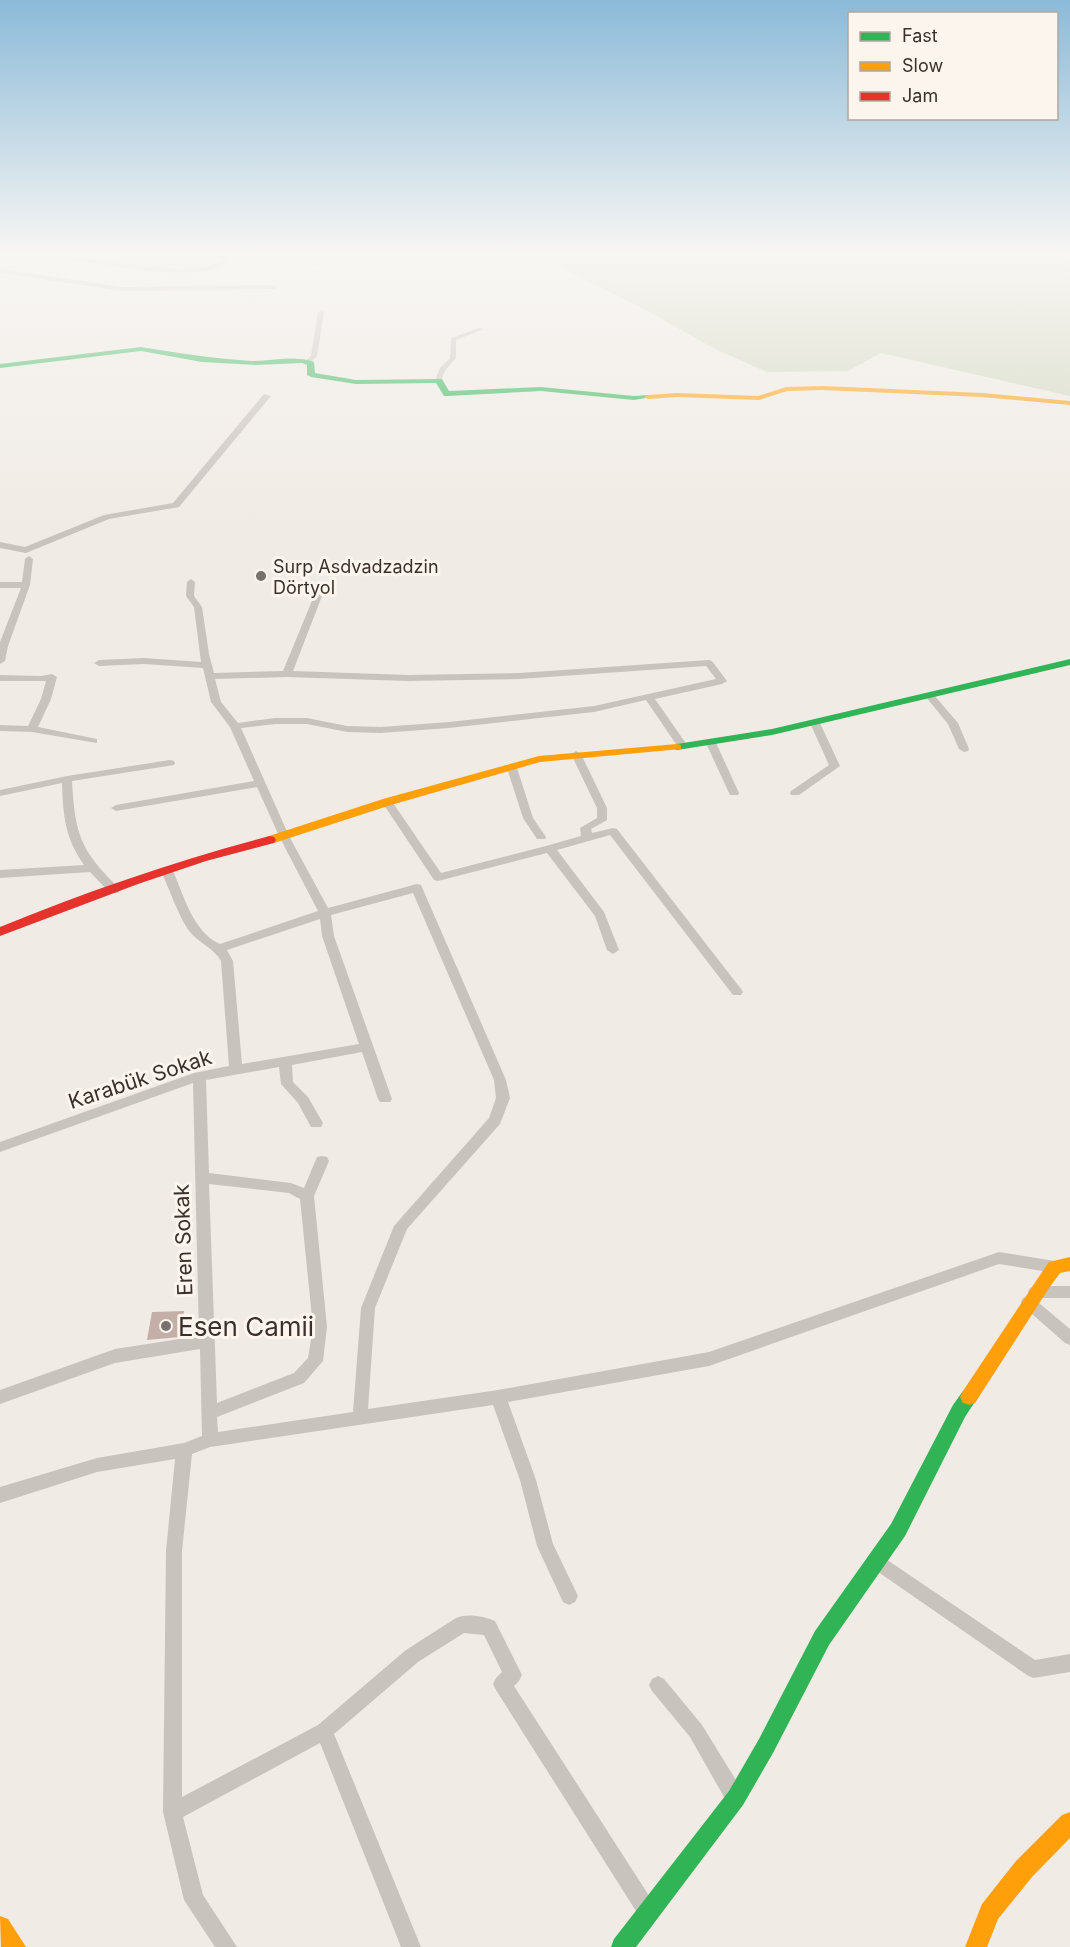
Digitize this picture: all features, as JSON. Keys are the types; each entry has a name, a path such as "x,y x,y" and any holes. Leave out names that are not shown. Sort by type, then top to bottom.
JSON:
{"main road":[{"path":"0,366 141,349 202,360 256,363 308,362 312,375 328,379 356,382 439,381 447,394 458,395 542,388 634,398 677,395 759,398 786,389 823,388 966,394 1070,403"},
{"path":"0,932 48,912 224,850 284,836 387,802 550,757 641,752 711,743 931,697 1070,662"},
{"path":"622,1947 736,1798 766,1746 822,1638 898,1530 959,1411 998,1357 1032,1297 1063,1266"},
{"path":"976,1947 990,1912 1024,1869 1070,1823"},
{"path":"0,1927 15,1947"}],"street":[{"path":"308,362 314,356 316,346"},
{"path":"439,381 436,380 443,368 453,358 453,346"},
{"path":"0,545 26,550 107,517 176,505 267,396"},
{"path":"0,661 26,585 29,559"},
{"path":"190,582 190,596 198,607 204,654 216,702 235,726 284,836 325,914 328,936 385,1099"},
{"path":"0,585 26,585"},
{"path":"287,674 318,596"},
{"path":"0,626 11,626"},
{"path":"99,663 144,661 207,665"},
{"path":"211,676 287,674 408,678 497,676 680,667 709,663 722,681 594,708 448,725 381,730 347,729 307,721 275,721 235,726"},
{"path":"0,678 52,677 46,699 32,729"},
{"path":"649,697 682,745"},
{"path":"931,697 953,723 964,749"},
{"path":"795,793 835,766 815,723"},
{"path":"0,728 32,729 93,741"},
{"path":"711,743 734,793"},
{"path":"576,754 602,808 602,819 585,828 587,837"},
{"path":"0,793 67,779 170,763"},
{"path":"512,768 528,818 541,837"},
{"path":"67,779 70,828 73,838 91,868 114,890"},
{"path":"116,808 261,783"},
{"path":"387,802 438,877 613,831 736,992"},
{"path":"550,849 600,915 613,950"},
{"path":"0,874 91,868"},
{"path":"167,871 194,928 208,943 220,948 227,961 236,1070"},
{"path":"220,948 325,914 417,888 500,1080 503,1098 495,1120 401,1226 368,1308 360,1416"},
{"name":"Karabük Sokak","path":"0,1147 199,1076 367,1047"},
{"path":"285,1061 287,1084 303,1100 316,1123"},
{"name":"Eren Sokak","path":"199,1076 210,1440"},
{"path":"209,1413 299,1378 315,1361 320,1327 307,1196 322,1161"},
{"path":"201,1178 291,1188 307,1196"},
{"path":"0,1495 97,1466 184,1449 210,1440 498,1397 709,1359 999,1258 1063,1266"},
{"path":"1032,1297 1070,1292"},
{"path":"1032,1297 1070,1338"},
{"path":"0,1396 115,1356 207,1341"},
{"path":"498,1397 528,1480 545,1546 569,1596"},
{"path":"184,1449 174,1551 172,1812 194,1900 227,1947"},
{"path":"877,1561 1033,1670 1070,1663"},
{"path":"172,1812 324,1731 412,1656 462,1624 489,1627 513,1675 502,1684 649,1913"},
{"path":"658,1685 696,1731 736,1798"},
{"path":"324,1731 411,1947"}],"green space":[{"path":"709,346 1070,346 1070,396 881,353 848,371 767,372"}],"building":[{"name":"Esen Camii","path":"184,1311 180,1337 147,1340 152,1312"}],"traffic: fast":[{"path":"0,366 141,349 202,360 256,363 303,361 311,364 311,375 356,382 439,381 447,394 541,389 634,398 648,397"},
{"path":"677,747 772,732 1070,662"},
{"path":"622,1947 736,1798 766,1746 822,1638 898,1530 959,1411 969,1397"}],"traffic: slow":[{"path":"648,397 677,395 759,398 786,389 823,388 982,395 1070,403"},
{"path":"270,840 387,802 539,759 677,747"},
{"path":"969,1397 1055,1267 1070,1264"},
{"path":"976,1947 990,1912 1024,1869 1070,1823"},
{"path":"0,1927 15,1947"}],"traffic: jam":[{"path":"0,932 133,881 270,840"}],"place":[{"name":"Surp Asdvadzadzin Dörtyol","path":"261,576"},
{"name":"Esen Camii","path":"166,1326"}]}
